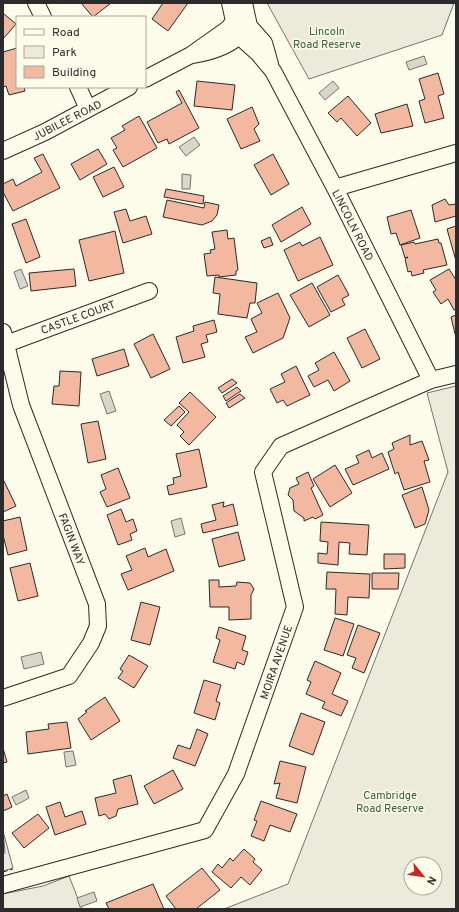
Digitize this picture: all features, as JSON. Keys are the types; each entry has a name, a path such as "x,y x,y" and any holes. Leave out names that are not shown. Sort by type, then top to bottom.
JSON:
{"street":[{"path":"36,3 42,16"},
{"name":"LINCOLN ROAD","path":"230,3 240,28 264,43 272,71 335,188 431,380"},
{"name":"LINCOLN ROAD","path":"240,28 244,3"},
{"path":"146,78 191,55 213,52 240,28"},
{"path":"78,88 88,109"},
{"name":"JUBILEE ROAD","path":"3,151 45,132 128,88"},
{"path":"335,188 456,153"},
{"name":"CASTLE COURT","path":"5,338 149,291"},
{"name":"FAGIN WAY","path":"3,698 69,676 91,643 98,626 97,604 21,405 5,338"},
{"name":"MOIRA AVENUE","path":"3,885 205,830 236,774 295,607 263,472 281,446 431,380 456,374"}],"green space":[{"name":"Lincoln Road Reserve","path":"267,3 454,3 442,35 309,79"},
{"name":"Cambridge Road Reserve","path":"456,386 456,909 224,909 288,884 448,472 427,393"},
{"path":"3,831 13,868 3,871 3,854 5,853"},
{"path":"69,876 82,909 3,909 3,894 43,886"}],"shaded area":[{"path":"424,56 427,64 409,70 406,62"},
{"path":"333,81 339,88 325,100 319,93"},
{"path":"194,137 200,145 186,156 179,147"},
{"path":"182,174 191,175 190,189 182,189"},
{"path":"21,269 28,286 20,289 14,272"},
{"path":"109,391 116,411 107,414 100,394"},
{"path":"181,518 185,534 175,537 171,521"},
{"path":"41,652 44,664 24,669 21,657"},
{"path":"73,751 76,765 66,767 64,752"},
{"path":"26,790 29,798 16,805 12,797"},
{"path":"94,892 97,901 80,907 77,898"}],"building":[{"path":"81,3 111,3 94,16 92,16"},
{"path":"163,3 188,3 168,31 152,19"},
{"path":"3,13 16,24 3,39"},
{"path":"16,48 16,88 24,88 25,91 9,95 6,86 3,87 3,52"},
{"path":"438,73 444,94 438,96 444,118 425,123 419,101 425,99 419,79"},
{"path":"197,81 235,85 232,110 194,106"},
{"path":"179,90 199,128 169,144 167,139 158,143 147,122 182,103 176,92"},
{"path":"348,96 371,123 357,136 341,118 337,122 328,113"},
{"path":"407,104 413,126 381,133 375,114"},
{"path":"252,107 259,124 254,129 260,141 241,149 227,119"},
{"path":"139,116 157,148 123,167 113,150 117,148 111,138 125,130 122,126"},
{"path":"98,149 107,164 80,180 71,164"},
{"path":"43,154 60,188 13,211 3,192 3,184 13,179 16,186 42,172 34,158"},
{"path":"273,154 289,184 271,195 254,165"},
{"path":"114,167 124,187 103,197 93,177"},
{"path":"166,189 204,196 203,204 164,197"},
{"path":"445,199 449,205 456,204 456,216 435,222 432,205"},
{"path":"167,200 204,208 205,202 219,205 217,215 212,221 202,225 163,217"},
{"path":"302,207 311,224 281,242 272,225"},
{"path":"126,209 130,221 146,216 152,234 123,243 114,212"},
{"path":"411,210 420,238 400,245 396,233 391,234 387,217"},
{"path":"26,219 40,257 26,263 12,224"},
{"path":"456,226 456,261 447,229"},
{"path":"227,230 228,239 234,238 238,270 236,271 236,275 219,277 219,275 207,276 204,254 211,253 210,250 215,249 212,232"},
{"path":"115,231 124,273 89,281 79,240"},
{"path":"270,237 273,245 264,248 261,241"},
{"path":"320,237 333,265 298,281 284,250 300,242 302,246"},
{"path":"438,239 439,243 441,243 447,265 423,270 424,273 412,276 411,271 408,272 405,259 408,257 405,258 401,245 414,242 415,244"},
{"path":"74,269 76,286 31,291 29,273"},
{"path":"449,269 456,280 456,309 454,310 448,299 441,304 433,292 436,290 430,280"},
{"path":"338,275 349,295 342,299 345,305 331,312 317,287"},
{"path":"215,277 257,283 255,303 250,303 247,318 218,314 220,294 213,293"},
{"path":"312,283 330,315 309,327 290,295"},
{"path":"278,293 290,318 283,338 253,353 245,337 257,332 251,319 262,313 257,303"},
{"path":"456,315 456,334 455,334 451,317"},
{"path":"214,320 217,332 206,335 208,342 201,344 205,357 183,363 176,337 194,331 193,326"},
{"path":"365,329 380,359 362,368 347,338"},
{"path":"153,334 170,369 151,378 134,344"},
{"path":"124,349 129,366 97,376 92,359"},
{"path":"334,352 350,381 334,391 328,380 314,387 308,376 319,370 315,363"},
{"path":"296,366 310,395 287,406 283,400 277,403 270,389 285,382 281,374"},
{"path":"60,371 81,372 79,406 52,404 54,386 59,386"},
{"path":"232,379 237,383 222,393 218,388"},
{"path":"237,387 241,391 226,401 223,396"},
{"path":"190,392 216,417 189,445 180,436 184,432 177,425 189,412 179,403"},
{"path":"240,394 245,398 229,408 226,403"},
{"path":"179,406 185,412 171,426 164,420"},
{"path":"98,421 106,459 88,463 81,424"},
{"path":"410,435 410,445 422,441 429,460 424,461 430,482 404,490 398,472 395,474 388,452 394,449 392,443"},
{"path":"199,449 207,487 169,495 167,486 174,484 173,478 181,476 176,454"},
{"path":"369,450 372,458 382,453 389,469 353,485 345,469 359,463 356,456"},
{"path":"335,465 352,493 330,507 313,479"},
{"path":"118,468 130,498 107,507 100,492 106,489 101,475"},
{"path":"308,472 314,486 311,488 323,515 315,519 313,517 304,521 304,518 294,511 293,500 288,495 290,488 299,484 296,478"},
{"path":"3,479 16,506 3,512"},
{"path":"422,487 429,510 425,524 415,528 402,495"},
{"path":"224,502 223,507 233,504 238,525 203,533 201,524 216,520 212,505"},
{"path":"121,509 126,522 133,519 137,531 130,534 132,540 118,545 107,515"},
{"path":"20,517 27,550 8,555 3,535 3,521"},
{"path":"321,522 369,525 367,555 349,554 350,543 339,542 338,565 318,563 318,553 327,554 328,542 320,541"},
{"path":"238,532 245,560 219,567 212,539"},
{"path":"145,548 148,557 166,549 174,571 128,590 121,574 132,570 126,556"},
{"path":"384,554 405,554 405,568 384,569"},
{"path":"30,563 38,596 18,601 10,568"},
{"path":"327,572 370,574 369,598 348,597 347,615 335,614 336,589 326,589"},
{"path":"372,573 399,573 398,589 372,589"},
{"path":"209,580 219,580 219,587 236,586 237,582 250,583 254,589 251,595 251,619 229,620 229,607 210,607"},
{"path":"141,602 160,607 150,645 131,640"},
{"path":"335,618 354,624 343,656 324,650"},
{"path":"358,625 380,633 364,673 352,668 356,658 347,655"},
{"path":"219,627 246,636 242,650 248,652 244,665 237,662 235,669 213,662 220,640 216,638"},
{"path":"129,655 148,666 134,688 118,678 123,671 120,669"},
{"path":"315,661 341,673 332,694 348,701 341,716 322,708 325,702 306,694 311,682 307,680"},
{"path":"204,680 221,685 216,701 220,703 215,720 194,713"},
{"path":"105,697 120,721 91,740 78,719 87,712 85,711"},
{"path":"301,713 325,722 313,755 289,746"},
{"path":"67,722 71,748 28,754 26,732 49,729 48,724"},
{"path":"197,729 208,734 195,766 173,758 178,745 190,749"},
{"path":"3,748 7,762 3,763"},
{"path":"280,761 306,767 297,803 276,798 280,783 274,784"},
{"path":"173,770 183,789 154,804 144,786"},
{"path":"131,775 138,804 118,809 116,816 109,819 105,814 99,816 95,798 116,793 113,780"},
{"path":"7,794 12,807 3,811 3,796"},
{"path":"261,801 297,814 290,832 270,825 264,841 251,836 257,821 254,820"},
{"path":"60,802 65,817 82,811 86,824 55,835 46,807"},
{"path":"38,814 49,828 24,848 12,833"},
{"path":"244,849 255,859 253,862 262,870 250,885 241,877 231,888 212,872 218,864 222,868 230,858 233,861"},
{"path":"202,868 220,890 196,909 176,909 166,896"},
{"path":"153,884 164,909 109,909 106,903"}],"fence":[{"path":"3,872 13,869"}]}
